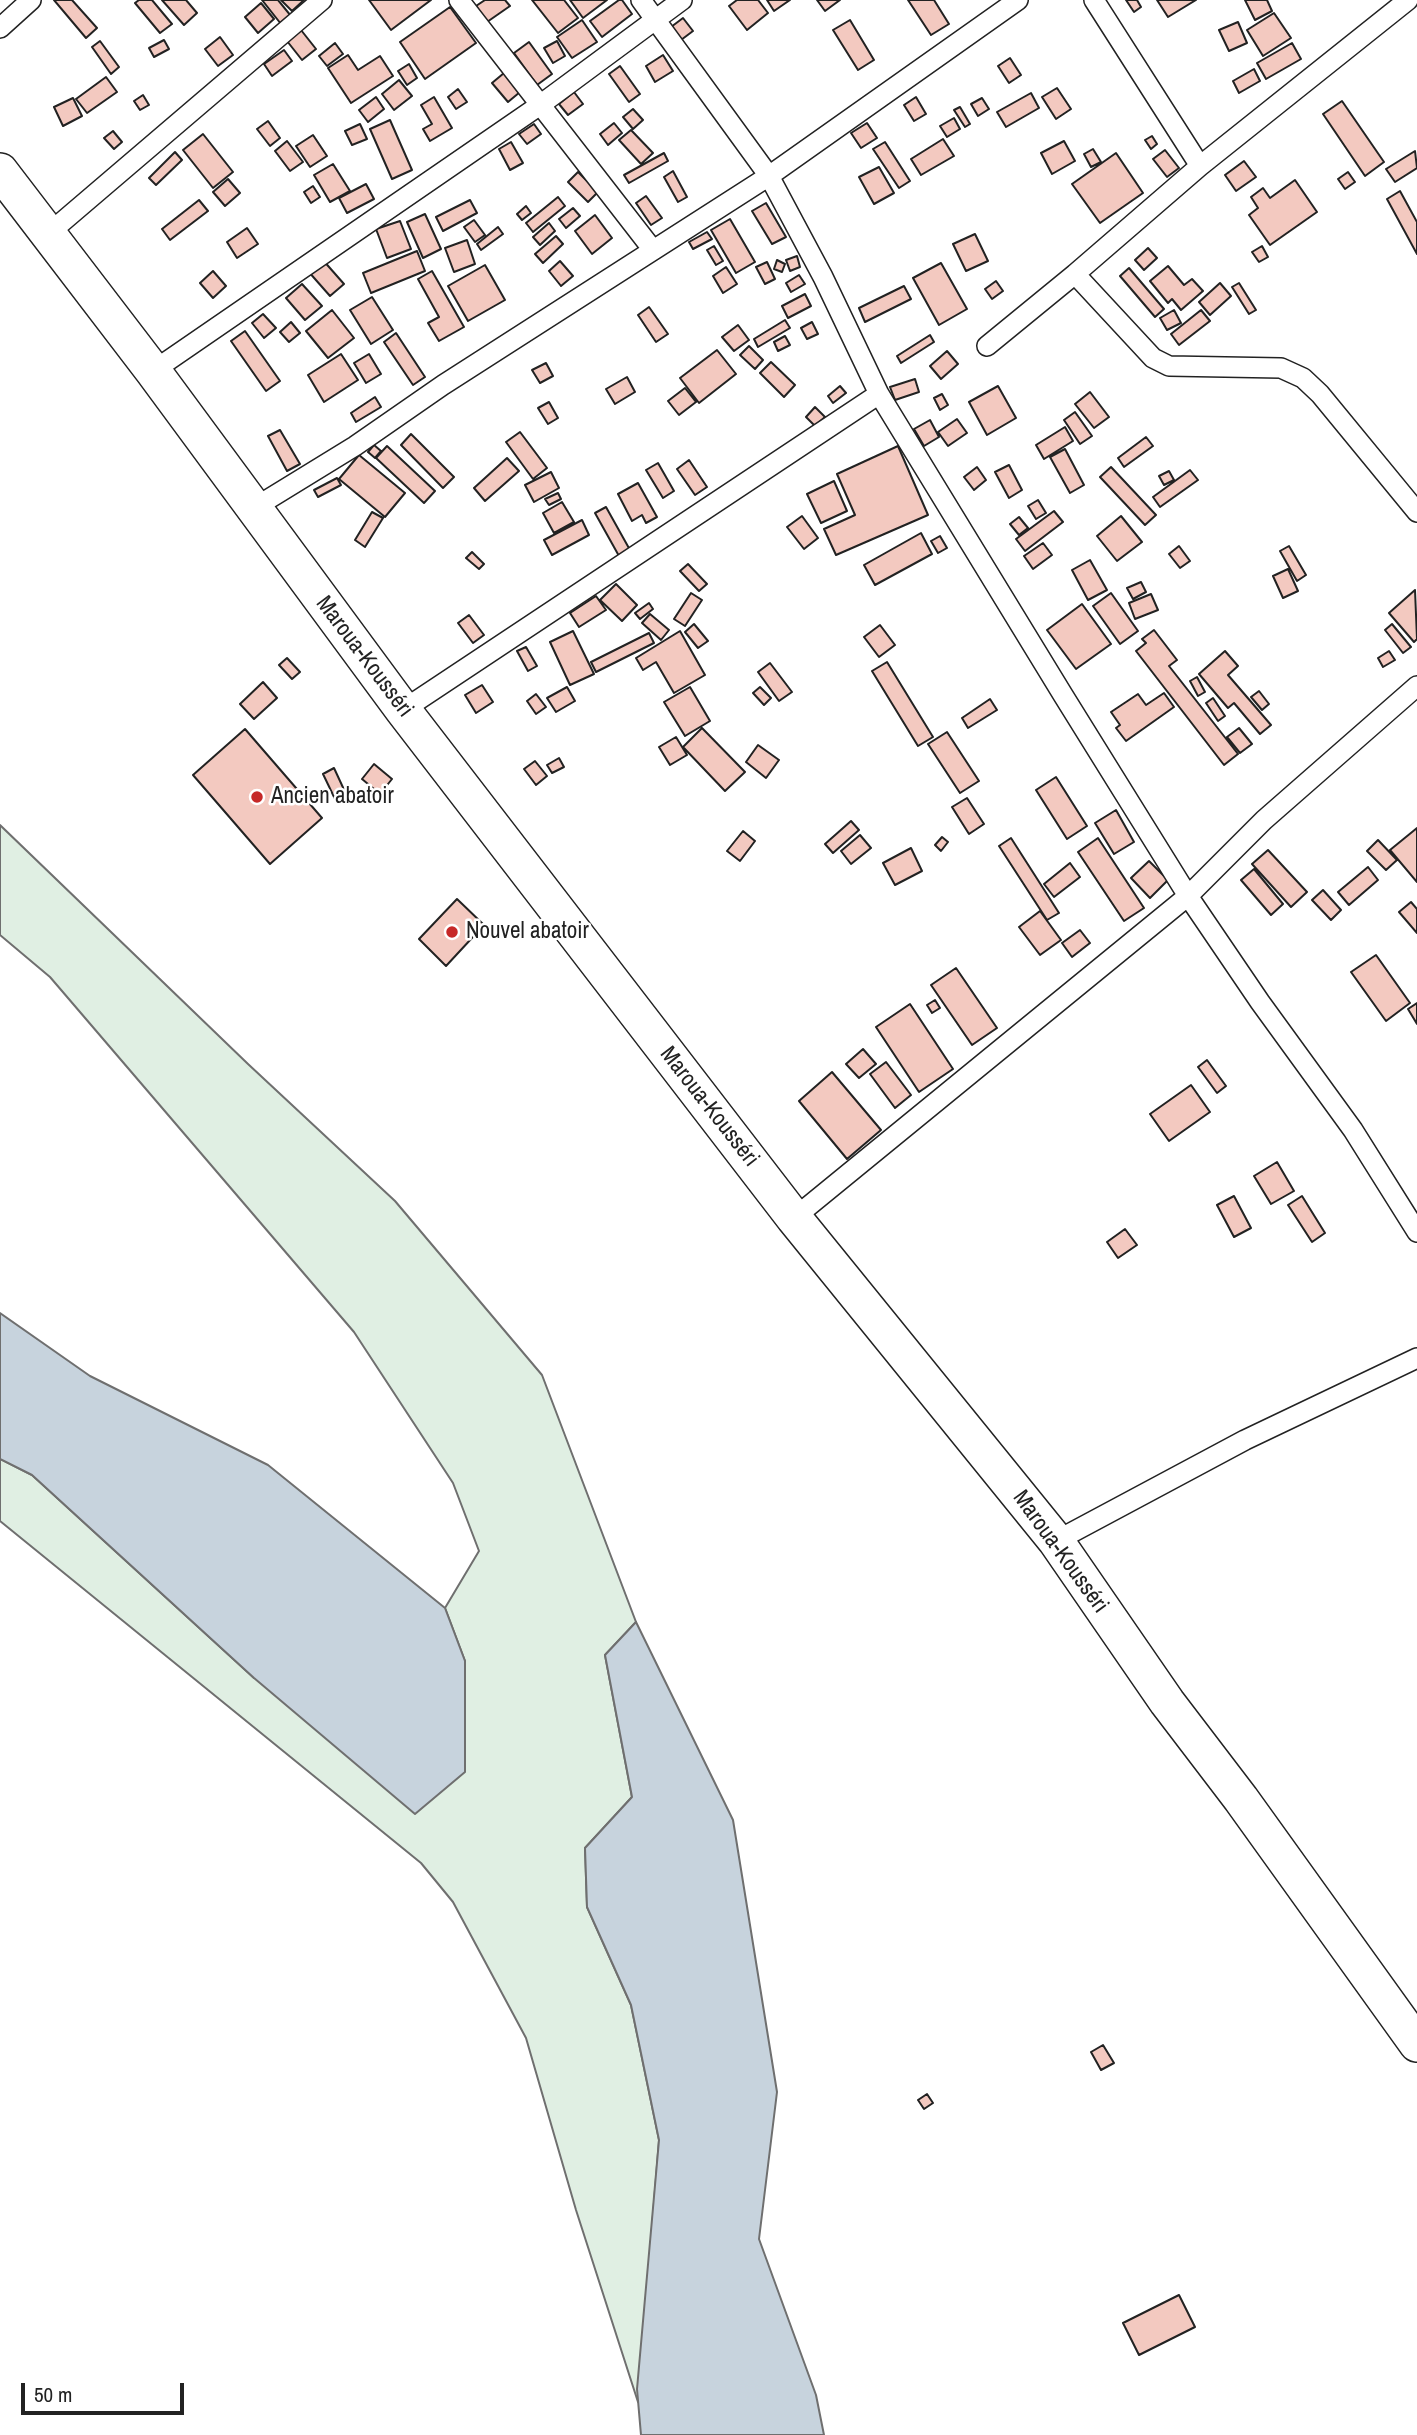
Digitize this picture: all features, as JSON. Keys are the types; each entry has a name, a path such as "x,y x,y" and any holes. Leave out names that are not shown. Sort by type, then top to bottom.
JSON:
{"highway":[{"name":"Maroua-Kousséri","path":"0,171 153,371 403,709 794,1219 1056,1541 1167,1702 1241,1799 1417,2044"}],"street":[{"path":"0,28 31,0"},
{"path":"48,234 322,0"},
{"path":"459,0 653,250"},
{"path":"641,0 769,176 823,277 878,394 1188,896 1260,1002 1353,1130 1417,1232"},
{"path":"153,371 540,105 682,0"},
{"path":"254,508 355,446 443,385 769,176 1018,0"},
{"path":"1094,0 1200,166"},
{"path":"987,346 1200,166 1408,0"},
{"path":"1075,274 1153,358 1169,366 1281,368 1303,378 1320,394 1417,512"},
{"path":"403,709 878,394"},
{"path":"794,1219 1188,896 1264,820 1417,686"},
{"path":"1056,1541 1245,1440 1417,1358"}],"green space":[{"path":"0,825 248,1064 395,1201 542,1375 636,1622 605,1655 632,1797 585,1848 587,1907 631,2005 659,2140 638,2402 576,2210 526,2038 453,1902 421,1863 0,1521 0,1459 32,1475 254,1678 465,1661 445,1608 479,1551 453,1483 354,1332 50,977 0,935"}],"shaded area":[{"path":"0,1313 90,1376 268,1465 445,1608 465,1661 465,1772 415,1814 254,1678 32,1475 0,1459"},
{"path":"636,1622 733,1820 777,2092 759,2239 816,2395 824,2435 641,2435 637,2389 659,2140 631,2005 587,1907 585,1848 632,1797 605,1655"}],"building":[{"path":"54,0 72,0 97,28 86,38"},
{"path":"139,0 152,0 172,24 160,33 135,3"},
{"path":"162,0 186,0 197,13 184,25"},
{"path":"262,0 278,0 291,16 281,24"},
{"path":"281,0 304,0 292,11"},
{"path":"369,0 431,0 391,30"},
{"path":"485,0 505,0 510,6 487,22 476,6"},
{"path":"532,0 564,0 578,18 558,33"},
{"path":"570,0 607,0 583,18"},
{"path":"622,0 632,14 602,37 590,21"},
{"path":"737,0 758,0 768,13 747,30 729,6"},
{"path":"767,0 790,0 774,11"},
{"path":"817,0 840,0 825,11"},
{"path":"908,0 934,0 949,24 931,35"},
{"path":"1126,0 1137,0 1141,7 1134,12"},
{"path":"1157,0 1196,0 1168,17"},
{"path":"1245,0 1267,0 1272,11 1255,20"},
{"path":"261,3 274,19 258,33 245,17"},
{"path":"450,7 476,43 425,79 400,42"},
{"path":"1274,13 1291,38 1263,56 1247,30"},
{"path":"683,18 693,31 681,40 671,27"},
{"path":"582,20 597,42 572,58 557,37"},
{"path":"850,20 874,60 858,70 833,30"},
{"path":"1238,22 1247,43 1229,51 1219,30"},
{"path":"301,30 316,49 302,60 287,41"},
{"path":"220,37 233,55 218,66 205,49"},
{"path":"164,40 169,49 154,57 149,48"},
{"path":"100,41 119,67 111,74 92,47"},
{"path":"557,41 565,56 553,63 544,48"},
{"path":"529,42 552,74 537,85 514,53"},
{"path":"335,43 343,54 327,66 319,56"},
{"path":"1292,43 1301,59 1266,79 1257,63"},
{"path":"284,50 292,61 272,76 264,64"},
{"path":"348,55 358,70 380,56 393,76 351,103 328,68"},
{"path":"663,55 673,71 655,82 646,66"},
{"path":"1010,58 1021,75 1009,83 998,66"},
{"path":"409,64 417,78 407,85 398,71"},
{"path":"620,66 640,94 629,102 609,74"},
{"path":"1254,69 1260,81 1239,93 1233,81"},
{"path":"504,73 520,92 508,102 492,83"},
{"path":"106,77 117,92 87,113 76,99"},
{"path":"399,80 412,96 394,110 382,94"},
{"path":"1057,88 1071,109 1056,119 1042,97"},
{"path":"458,89 467,102 456,109 448,97"},
{"path":"574,92 583,104 568,115 559,104"},
{"path":"1031,93 1039,108 1006,127 997,112"},
{"path":"143,95 149,105 140,110 134,101"},
{"path":"376,97 384,109 368,122 359,110"},
{"path":"434,97 452,128 430,141 423,129 432,124 421,105"},
{"path":"916,97 926,114 914,121 904,105"},
{"path":"73,98 82,116 63,126 54,107"},
{"path":"982,98 989,109 978,116 971,104"},
{"path":"1342,101 1384,162 1365,176 1323,114"},
{"path":"960,107 970,124 965,127 954,110"},
{"path":"633,109 643,120 633,129 623,117"},
{"path":"954,118 960,129 947,137 940,126"},
{"path":"390,120 412,170 392,179 370,129"},
{"path":"268,121 280,138 270,146 257,129"},
{"path":"614,123 622,133 608,145 600,134"},
{"path":"867,123 877,138 861,148 851,133"},
{"path":"360,124 367,139 352,145 345,131"},
{"path":"534,124 541,134 527,144 519,134"},
{"path":"631,130 653,153 641,164 619,140"},
{"path":"113,131 122,142 114,149 104,138"},
{"path":"203,134 233,172 213,188 183,150"},
{"path":"313,135 327,156 310,167 296,146"},
{"path":"1152,136 1157,144 1151,149 1145,140"},
{"path":"943,139 954,156 921,175 911,159"},
{"path":"287,141 303,162 290,171 275,151"},
{"path":"1064,141 1075,161 1052,174 1041,153"},
{"path":"511,142 523,163 510,170 499,149"},
{"path":"885,142 910,181 899,188 873,149"},
{"path":"1093,149 1101,162 1091,167 1084,154"},
{"path":"1165,150 1179,168 1167,177 1153,159"},
{"path":"1415,151 1417,168 1395,182 1386,169"},
{"path":"175,152 182,160 156,185 149,178"},
{"path":"664,153 668,161 629,183 624,175"},
{"path":"1116,153 1143,193 1100,223 1072,184"},
{"path":"1244,161 1256,177 1236,191 1225,175"},
{"path":"333,164 350,191 330,202 314,175"},
{"path":"879,167 894,193 874,204 859,177"},
{"path":"673,171 687,197 678,202 664,177"},
{"path":"578,172 598,192 588,202 568,182"},
{"path":"1348,172 1355,182 1345,189 1338,179"},
{"path":"228,179 240,193 225,206 213,192"},
{"path":"1295,180 1317,212 1270,245 1249,215 1258,208 1251,197 1263,188 1270,198"},
{"path":"366,184 374,199 347,213 339,198"},
{"path":"313,186 320,197 311,203 304,192"},
{"path":"1400,191 1417,222 1417,254 1387,199"},
{"path":"646,196 662,218 651,225 636,203"},
{"path":"558,197 565,206 533,232 526,223"},
{"path":"199,200 208,211 170,240 162,229"},
{"path":"470,200 477,213 443,231 436,217"},
{"path":"766,203 786,237 772,244 752,211"},
{"path":"526,206 531,213 522,220 517,214"},
{"path":"573,208 580,216 566,228 559,219"},
{"path":"425,214 441,249 423,258 407,222"},
{"path":"595,215 612,238 592,254 575,231"},
{"path":"730,219 755,262 736,273 711,230"},
{"path":"474,220 485,235 475,242 464,227"},
{"path":"400,221 411,249 387,258 376,229"},
{"path":"549,223 555,231 540,245 533,237"},
{"path":"498,227 503,234 481,250 477,244"},
{"path":"247,228 258,244 237,258 227,242"},
{"path":"707,232 712,239 693,249 689,242"},
{"path":"975,234 988,261 966,271 953,244"},
{"path":"556,236 563,244 543,263 535,254"},
{"path":"467,240 475,264 454,272 445,248"},
{"path":"714,246 723,261 716,265 707,250"},
{"path":"1262,246 1268,257 1259,262 1252,252"},
{"path":"1148,248 1157,258 1144,270 1135,260"},
{"path":"417,251 425,271 371,293 363,273"},
{"path":"797,256 800,267 790,271 786,260"},
{"path":"322,259 344,284 330,296 308,271"},
{"path":"777,260 785,264 782,272 774,269"},
{"path":"560,261 573,276 561,286 549,271"},
{"path":"767,262 775,279 765,284 756,267"},
{"path":"941,263 967,309 939,325 913,278"},
{"path":"485,265 505,300 468,321 448,286"},
{"path":"1168,266 1184,285 1192,279 1203,291 1181,310 1172,299 1168,303 1150,281"},
{"path":"726,267 737,284 723,293 713,276"},
{"path":"1129,268 1164,309 1155,317 1120,276"},
{"path":"213,271 226,286 213,298 200,283"},
{"path":"432,271 464,327 439,341 428,323 439,317 418,279"},
{"path":"799,275 805,284 791,292 786,283"},
{"path":"996,281 1003,291 992,299 985,289"},
{"path":"1220,283 1231,296 1210,315 1199,302"},
{"path":"1239,283 1256,310 1249,314 1232,287"},
{"path":"302,284 322,306 305,320 286,298"},
{"path":"904,286 911,299 865,322 859,308"},
{"path":"805,294 811,306 788,318 782,306"},
{"path":"372,297 393,330 371,344 350,310"},
{"path":"649,307 668,334 656,342 638,315"},
{"path":"332,310 354,338 328,358 306,331"},
{"path":"1174,310 1181,323 1167,330 1160,318"},
{"path":"1201,310 1210,321 1179,345 1171,334"},
{"path":"263,314 276,328 264,338 252,323"},
{"path":"785,320 790,328 758,347 754,339"},
{"path":"291,322 300,333 289,342 280,332"},
{"path":"812,322 818,334 807,339 801,328"},
{"path":"738,325 749,340 734,351 722,337"},
{"path":"245,331 280,381 266,391 231,341"},
{"path":"396,333 425,377 413,385 384,342"},
{"path":"930,335 934,342 901,363 897,356"},
{"path":"785,336 790,345 778,351 774,342"},
{"path":"749,346 763,360 755,369 740,355"},
{"path":"717,350 736,374 699,403 680,378"},
{"path":"947,351 958,364 941,379 930,366"},
{"path":"341,354 358,380 324,402 308,375"},
{"path":"369,354 381,374 366,383 354,363"},
{"path":"771,362 795,385 784,397 760,373"},
{"path":"546,363 553,376 540,383 532,370"},
{"path":"627,377 635,392 615,404 606,389"},
{"path":"915,379 919,392 895,400 890,387"},
{"path":"840,386 846,393 833,403 828,396"},
{"path":"998,386 1016,418 987,435 969,402"},
{"path":"685,388 696,402 679,415 668,401"},
{"path":"1090,392 1109,417 1094,428 1075,404"},
{"path":"942,394 948,405 940,410 934,398"},
{"path":"375,397 381,407 356,422 351,413"},
{"path":"549,402 558,418 548,424 538,408"},
{"path":"815,407 825,417 815,426 806,417"},
{"path":"1075,412 1092,436 1080,444 1064,420"},
{"path":"957,419 967,433 948,446 938,432"},
{"path":"930,420 939,437 924,446 914,429"},
{"path":"1065,427 1073,441 1044,459 1036,445"},
{"path":"280,430 300,464 287,471 268,436"},
{"path":"520,432 547,468 533,479 506,442"},
{"path":"411,434 454,477 443,488 401,445"},
{"path":"1146,437 1153,446 1124,467 1118,458"},
{"path":"374,445 381,451 375,458 368,452"},
{"path":"387,446 435,491 424,503 376,458"},
{"path":"898,446 928,515 836,555 824,529 855,515 837,474"},
{"path":"1065,449 1084,485 1070,493 1050,457"},
{"path":"359,455 405,493 385,517 339,479"},
{"path":"507,458 519,471 485,501 474,488"},
{"path":"689,460 707,487 695,495 677,469"},
{"path":"658,463 674,491 663,498 646,470"},
{"path":"1009,465 1022,490 1009,498 995,472"},
{"path":"977,467 986,480 974,490 964,477"},
{"path":"1111,467 1156,515 1145,525 1100,477"},
{"path":"1190,470 1198,480 1160,507 1153,497"},
{"path":"1169,471 1174,480 1164,485 1159,476"},
{"path":"551,472 559,488 534,502 525,485"},
{"path":"337,478 341,485 318,497 314,490"},
{"path":"834,481 847,511 821,523 807,494"},
{"path":"638,483 657,517 646,523 642,515 632,521 618,494"},
{"path":"558,493 561,499 549,505 545,499"},
{"path":"1038,500 1046,513 1036,519 1028,506"},
{"path":"562,502 574,522 554,533 543,513"},
{"path":"606,507 630,550 619,556 595,513"},
{"path":"1054,511 1063,522 1025,551 1016,539"},
{"path":"372,512 383,518 365,547 355,540"},
{"path":"802,516 818,538 804,549 787,527"},
{"path":"1121,516 1142,542 1117,561 1097,536"},
{"path":"1019,517 1028,528 1019,535 1010,524"},
{"path":"582,520 589,535 552,555 544,540"},
{"path":"921,533 932,554 875,585 864,565"},
{"path":"940,536 947,548 938,553 931,541"},
{"path":"1043,543 1052,555 1033,569 1024,556"},
{"path":"1179,546 1190,561 1180,568 1169,554"},
{"path":"1289,546 1306,575 1297,581 1280,551"},
{"path":"472,552 484,564 479,569 466,558"},
{"path":"1090,560 1107,590 1088,600 1072,570"},
{"path":"688,564 707,584 699,591 680,571"},
{"path":"1288,569 1298,591 1283,598 1273,576"},
{"path":"1141,582 1146,592 1133,599 1127,588"},
{"path":"616,584 637,605 622,621 600,600"},
{"path":"1415,590 1417,639 1414,642 1389,613"},
{"path":"691,593 702,600 685,626 674,619"},
{"path":"1111,593 1138,631 1120,644 1093,606"},
{"path":"1151,594 1158,610 1135,619 1129,603"},
{"path":"596,596 606,610 579,627 570,613"},
{"path":"649,603 653,609 640,619 635,613"},
{"path":"1082,604 1111,644 1076,669 1047,630"},
{"path":"650,614 669,630 661,640 642,623"},
{"path":"469,615 484,635 473,643 458,623"},
{"path":"694,624 708,641 698,648 685,632"},
{"path":"1392,624 1411,647 1403,653 1385,630"},
{"path":"880,625 895,645 879,657 864,637"},
{"path":"1154,630 1177,660 1169,666 1238,754 1224,765 1136,651 1146,643 1142,639"},
{"path":"573,631 594,674 570,685 550,642"},
{"path":"680,631 705,675 674,693 656,662 643,670 636,658"},
{"path":"649,633 654,643 596,672 591,662"},
{"path":"526,647 537,666 528,671 517,651"},
{"path":"1225,651 1238,666 1228,675 1271,725 1260,734 1234,703 1228,708 1199,674"},
{"path":"1389,651 1395,660 1383,667 1378,658"},
{"path":"287,658 300,672 292,679 279,665"},
{"path":"887,662 933,737 918,746 872,671"},
{"path":"770,663 792,692 779,701 758,672"},
{"path":"1197,677 1205,692 1198,696 1190,681"},
{"path":"263,682 277,698 254,719 240,704"},
{"path":"482,685 493,702 476,713 465,695"},
{"path":"567,687 575,701 556,712 547,698"},
{"path":"690,687 710,721 685,736 664,702"},
{"path":"760,687 771,698 764,705 753,693"},
{"path":"1259,691 1269,704 1262,710 1251,697"},
{"path":"1164,693 1174,707 1126,741 1116,728 1120,725 1111,712 1138,694 1146,705"},
{"path":"536,694 546,707 536,714 527,701"},
{"path":"1213,698 1225,716 1218,721 1206,703"},
{"path":"990,699 997,710 968,728 962,718"},
{"path":"702,728 745,772 725,791 683,747"},
{"path":"1239,728 1252,744 1240,753 1227,737"},
{"name":"Ancien abatoir","path":"245,729 322,818 270,864 193,775"},
{"path":"947,732 979,781 960,793 928,744"},
{"path":"676,737 687,755 670,765 659,747"},
{"path":"758,745 779,760 766,778 746,762"},
{"path":"559,758 564,767 552,773 547,765"},
{"path":"535,761 547,776 536,785 524,769"},
{"path":"374,764 392,779 380,794 362,779"},
{"path":"334,768 346,794 335,799 323,774"},
{"path":"1056,777 1087,826 1067,839 1036,790"},
{"path":"967,798 984,824 969,834 952,807"},
{"path":"1116,810 1134,842 1114,854 1095,823"},
{"path":"851,821 859,830 833,853 825,844"},
{"path":"1417,828 1417,882 1390,850"},
{"path":"743,831 755,841 740,861 727,851"},
{"path":"860,835 871,848 851,864 841,851"},
{"path":"942,837 948,842 941,851 935,845"},
{"path":"1011,838 1059,913 1047,920 999,846"},
{"path":"1098,838 1144,908 1124,921 1078,852"},
{"path":"1378,840 1397,860 1386,870 1367,851"},
{"path":"911,848 922,871 895,885 883,863"},
{"path":"1268,850 1307,892 1291,907 1252,864"},
{"path":"1149,861 1168,880 1150,898 1131,878"},
{"path":"1070,863 1080,877 1054,897 1044,884"},
{"path":"1368,867 1378,880 1349,905 1338,892"},
{"path":"1254,869 1283,904 1271,915 1241,880"},
{"path":"1323,890 1341,910 1331,920 1312,900"},
{"name":"Nouvel abatoir","path":"457,899 484,925 446,966 419,939"},
{"path":"1411,902 1417,909 1417,933 1399,912"},
{"path":"1040,911 1061,940 1040,955 1019,927"},
{"path":"1080,930 1090,943 1072,957 1062,943"},
{"path":"1376,955 1410,1003 1386,1021 1351,972"},
{"path":"956,968 997,1028 972,1045 931,985"},
{"path":"935,1000 940,1008 932,1013 927,1005"},
{"path":"1417,1003 1417,1024 1408,1009"},
{"path":"910,1004 953,1069 919,1092 876,1027"},
{"path":"863,1049 876,1064 859,1078 846,1064"},
{"path":"1207,1060 1226,1086 1217,1093 1198,1067"},
{"path":"886,1062 911,1095 895,1108 870,1074"},
{"path":"832,1072 881,1130 847,1159 799,1101"},
{"path":"1191,1085 1210,1112 1169,1141 1150,1114"},
{"path":"1277,1162 1294,1191 1271,1204 1254,1176"},
{"path":"1234,1196 1251,1228 1234,1237 1217,1205"},
{"path":"1302,1196 1325,1233 1312,1242 1288,1205"},
{"path":"1125,1229 1137,1245 1118,1258 1107,1242"},
{"path":"1103,2045 1114,2063 1101,2070 1091,2052"},
{"path":"927,2094 933,2103 924,2109 918,2100"},
{"path":"1179,2295 1195,2327 1139,2355 1123,2323"}],"place":[{"name":"Ancien abatoir","path":"257,797"},
{"name":"Nouvel abatoir","path":"452,932"}]}
